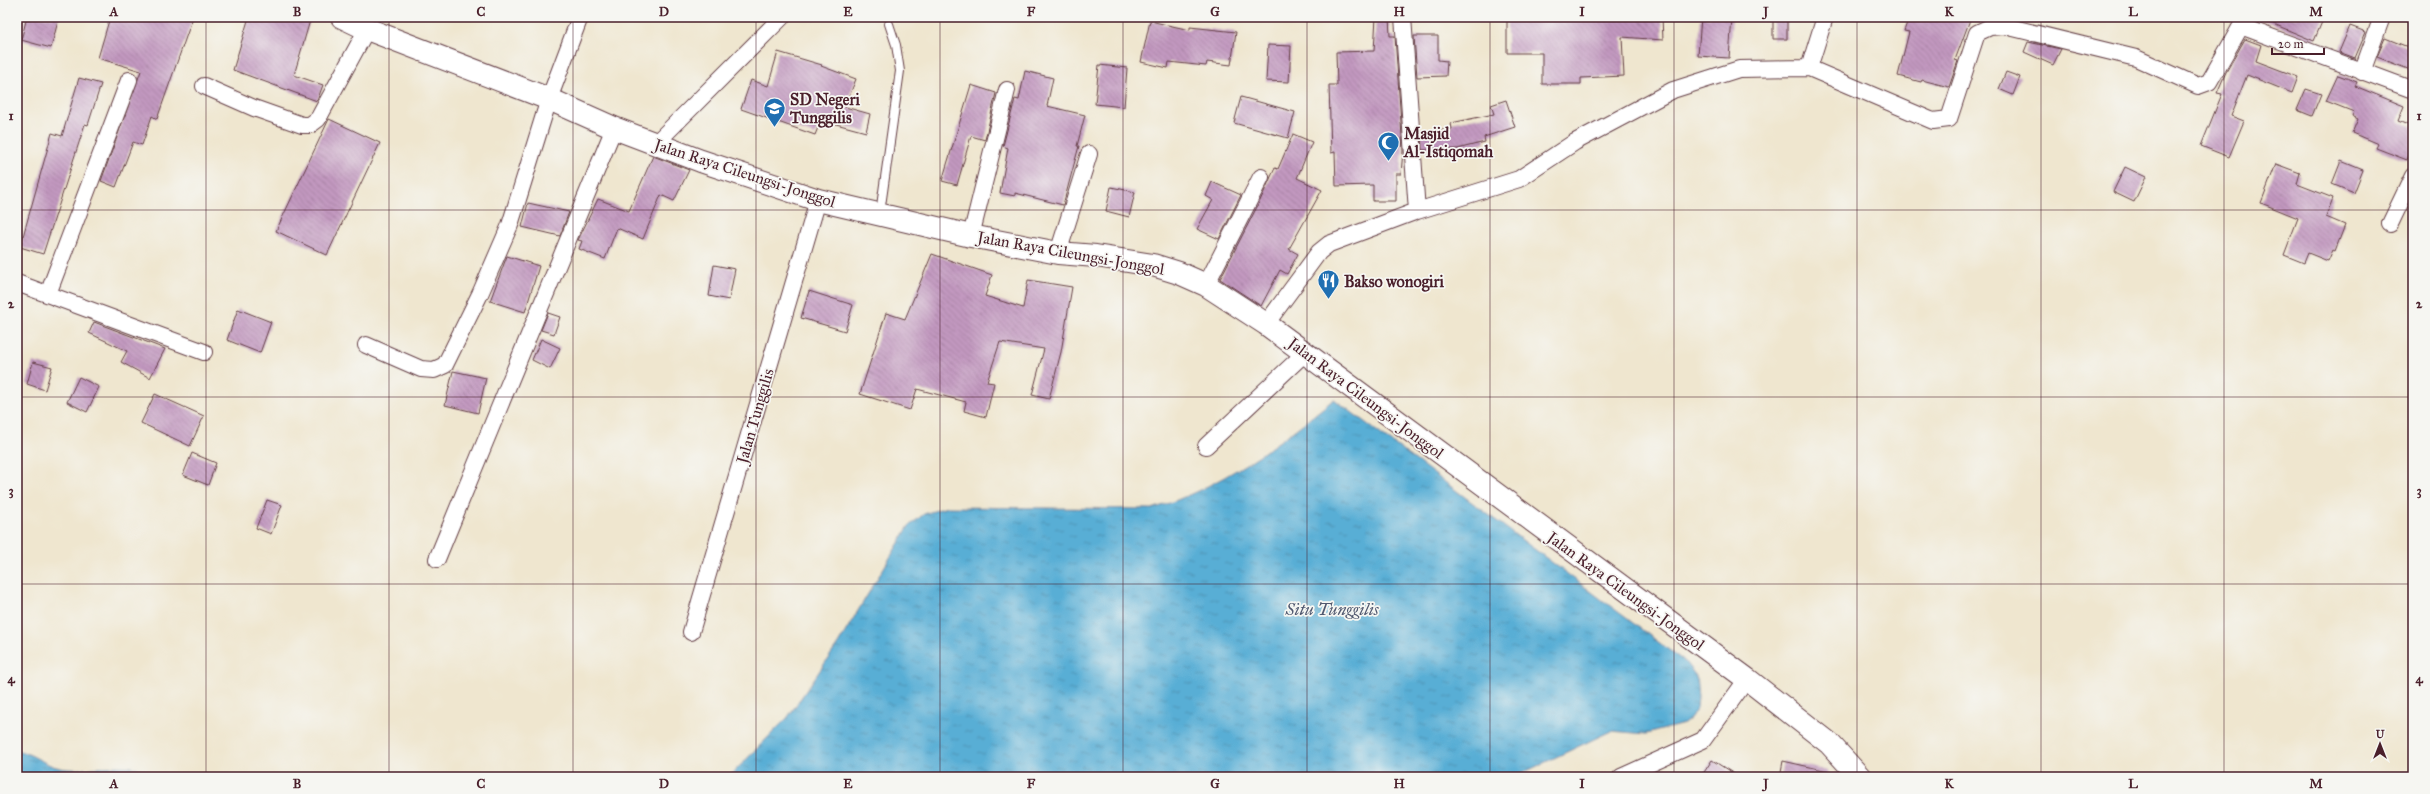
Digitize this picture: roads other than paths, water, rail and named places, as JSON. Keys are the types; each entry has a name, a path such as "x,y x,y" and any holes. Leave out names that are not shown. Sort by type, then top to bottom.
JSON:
{"main road":[{"name":"Jalan Raya Cileungsi-Jonggol","path":"342,17 368,29 549,99 614,128 818,200 880,213 971,236 1058,253 1096,256 1153,265 1179,273 1206,285 1266,324 1747,679 1829,742 1860,777"}],"street":[{"path":"366,345 421,369 434,370 445,365 480,294 510,225 549,99 580,17"},
{"path":"656,143 782,17"},
{"path":"1403,17 1417,211"},
{"path":"1809,68 1825,17"},
{"path":"2362,72 2382,17"},
{"path":"1266,324 1319,252 1329,244 1417,211 1519,179 1576,142 1673,90 1738,69 1809,68 1933,120 1941,121 1949,119 1977,33 1990,27 2005,26 2136,58 2198,86 2210,82 2242,21 2362,72 2413,90"},
{"path":"204,86 254,108 302,125 310,125 318,119 368,29"},
{"path":"48,294 128,80"},
{"path":"971,236 1007,90"},
{"path":"437,559 614,128"},
{"path":"1058,253 1089,154"},
{"path":"1206,285 1261,176"},
{"path":"2390,224 2413,176"},
{"name":"Jalan Tunggilis","path":"691,632 818,200"},
{"path":"17,283 204,352"},
{"path":"1206,446 1305,353"},
{"path":"1621,777 1703,740 1747,679"}],"lane":[{"path":"880,213 900,72 896,45 889,24"}],"water":[{"name":"Situ Tunggilis","path":"1334,399 1685,662 1696,676 1698,697 1697,708 1691,718 1684,724 1646,734 1611,731 1514,777 729,777 788,717 838,644 909,526 924,514 947,507 1152,509 1177,500 1225,477 1271,448"},
{"path":"17,751 23,752 60,768 84,769 109,766 133,767 156,777 17,777"}],"place":[{"name":"SD Negeri Tunggilis","path":"774,128"},
{"name":"Masjid Al-Istiqomah","path":"1388,162"},
{"name":"Bakso wonogiri","path":"1328,300"}]}
